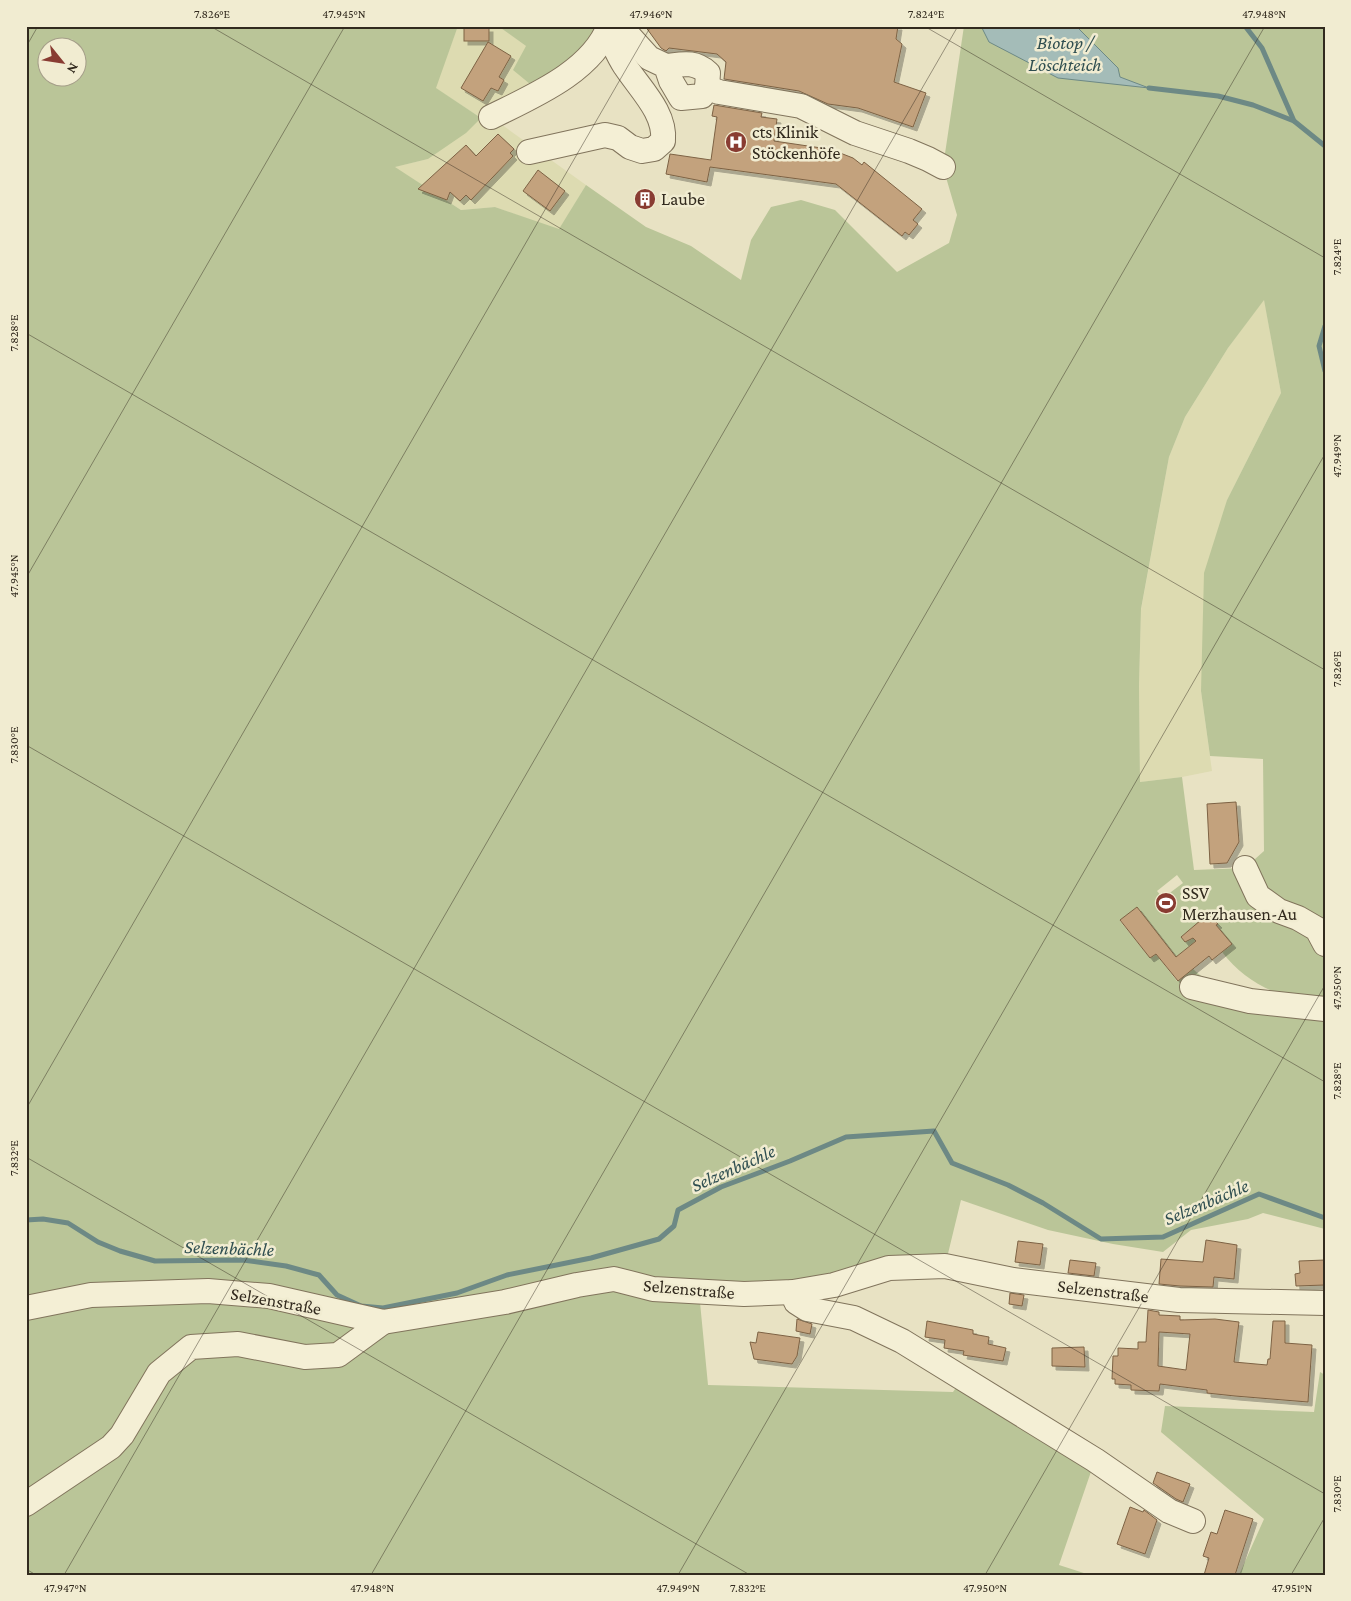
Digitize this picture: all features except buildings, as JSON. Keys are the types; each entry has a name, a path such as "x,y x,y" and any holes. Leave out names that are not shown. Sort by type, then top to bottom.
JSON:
{"street":[{"path":"612,28 649,58 666,66 671,82 681,98 702,96 708,88 719,92 801,106 855,133 909,151 943,167"},
{"path":"491,117 541,92 573,72 595,50 612,28"},
{"path":"529,152 606,135 618,138 630,147 642,150 654,149 664,142 664,130 658,114 624,64 612,28"},
{"path":"1245,868 1258,896 1316,930 1325,944"},
{"path":"1192,987 1250,1001 1325,1009"},
{"name":"Selzenstraße","path":"26,1308 91,1295 208,1291 268,1296 383,1322 506,1302 578,1285 614,1279 653,1289 744,1294 793,1292 834,1285 889,1268 945,1266 1013,1280 1179,1300 1325,1303"},
{"path":"793,1292 796,1302 808,1309 854,1318 902,1341 1095,1460 1168,1510 1193,1522"},
{"path":"26,1504 110,1447 122,1435 159,1373 191,1347 238,1344 305,1357 338,1356 383,1322"}],"shaded area":[{"path":"458,26 501,26 526,46 541,93 491,117 586,185 559,230 495,207 461,210 394,167 428,159 481,118 435,88"},
{"path":"1264,299 1281,393 1227,500 1201,691 1212,771 1140,782 1139,686 1141,610 1169,457 1185,417 1228,348"}],"green space":[{"path":"26,26 458,26 436,88 481,118 466,133 428,159 395,167 461,210 495,207 559,229 586,185 646,227 691,246 741,280 751,240 771,207 801,200 835,210 897,272 949,243 957,215 943,167 964,26 1325,26 1325,1229 1263,1213 1248,1219 1191,1230 1163,1252 1113,1244 1048,1230 961,1200 945,1266 699,1292 708,1385 953,1392 962,1379 1095,1460 1059,1565 1090,1575 26,1575","holes":["1264,300 1281,393 1227,500 1204,573 1201,691 1210,756 1263,759 1264,851 1245,868 1194,870 1182,777 1140,782 1139,686 1141,609 1169,457 1185,417 1228,348","1177,875 1183,883 1163,898 1157,891","1137,907 1176,957 1196,941 1188,931 1208,915 1218,923 1216,925 1232,944 1222,952 1235,967 1250,979 1285,996 1224,987 1202,977 1193,969 1177,981 1156,954 1150,958 1120,921"]},
{"path":"501,26 609,26 541,93 513,70 526,46 501,28"},
{"path":"1320,1372 1325,1375 1325,1575 1239,1575 1264,1519 1161,1432 1165,1406 1314,1412"}],"water":[{"name":"Biotop / Löschteich","path":"981,26 1076,26 1118,68 1120,77 1149,88 1058,78 989,42"}],"waterway":[{"path":"1245,26 1262,48 1294,121 1325,146"},
{"path":"1149,88 1218,96 1253,105 1294,121"},
{"path":"1325,326 1319,346 1325,371"},
{"name":"Selzenbächle","path":"26,1220 43,1219 68,1223 98,1242 120,1251 155,1261 243,1260 286,1266 319,1275 337,1295 361,1306 383,1308 457,1293 507,1275 591,1258 659,1239 674,1226 678,1210 721,1187 846,1137 934,1131 952,1163 1008,1185 1043,1203 1101,1239 1163,1237 1259,1194 1325,1218"}],"place":[{"name":"cts Klinik Stöckenhöfe","path":"736,142"},
{"name":"Laube","path":"645,199"},
{"name":"SSV Merzhausen-Au","path":"1166,903"}]}
